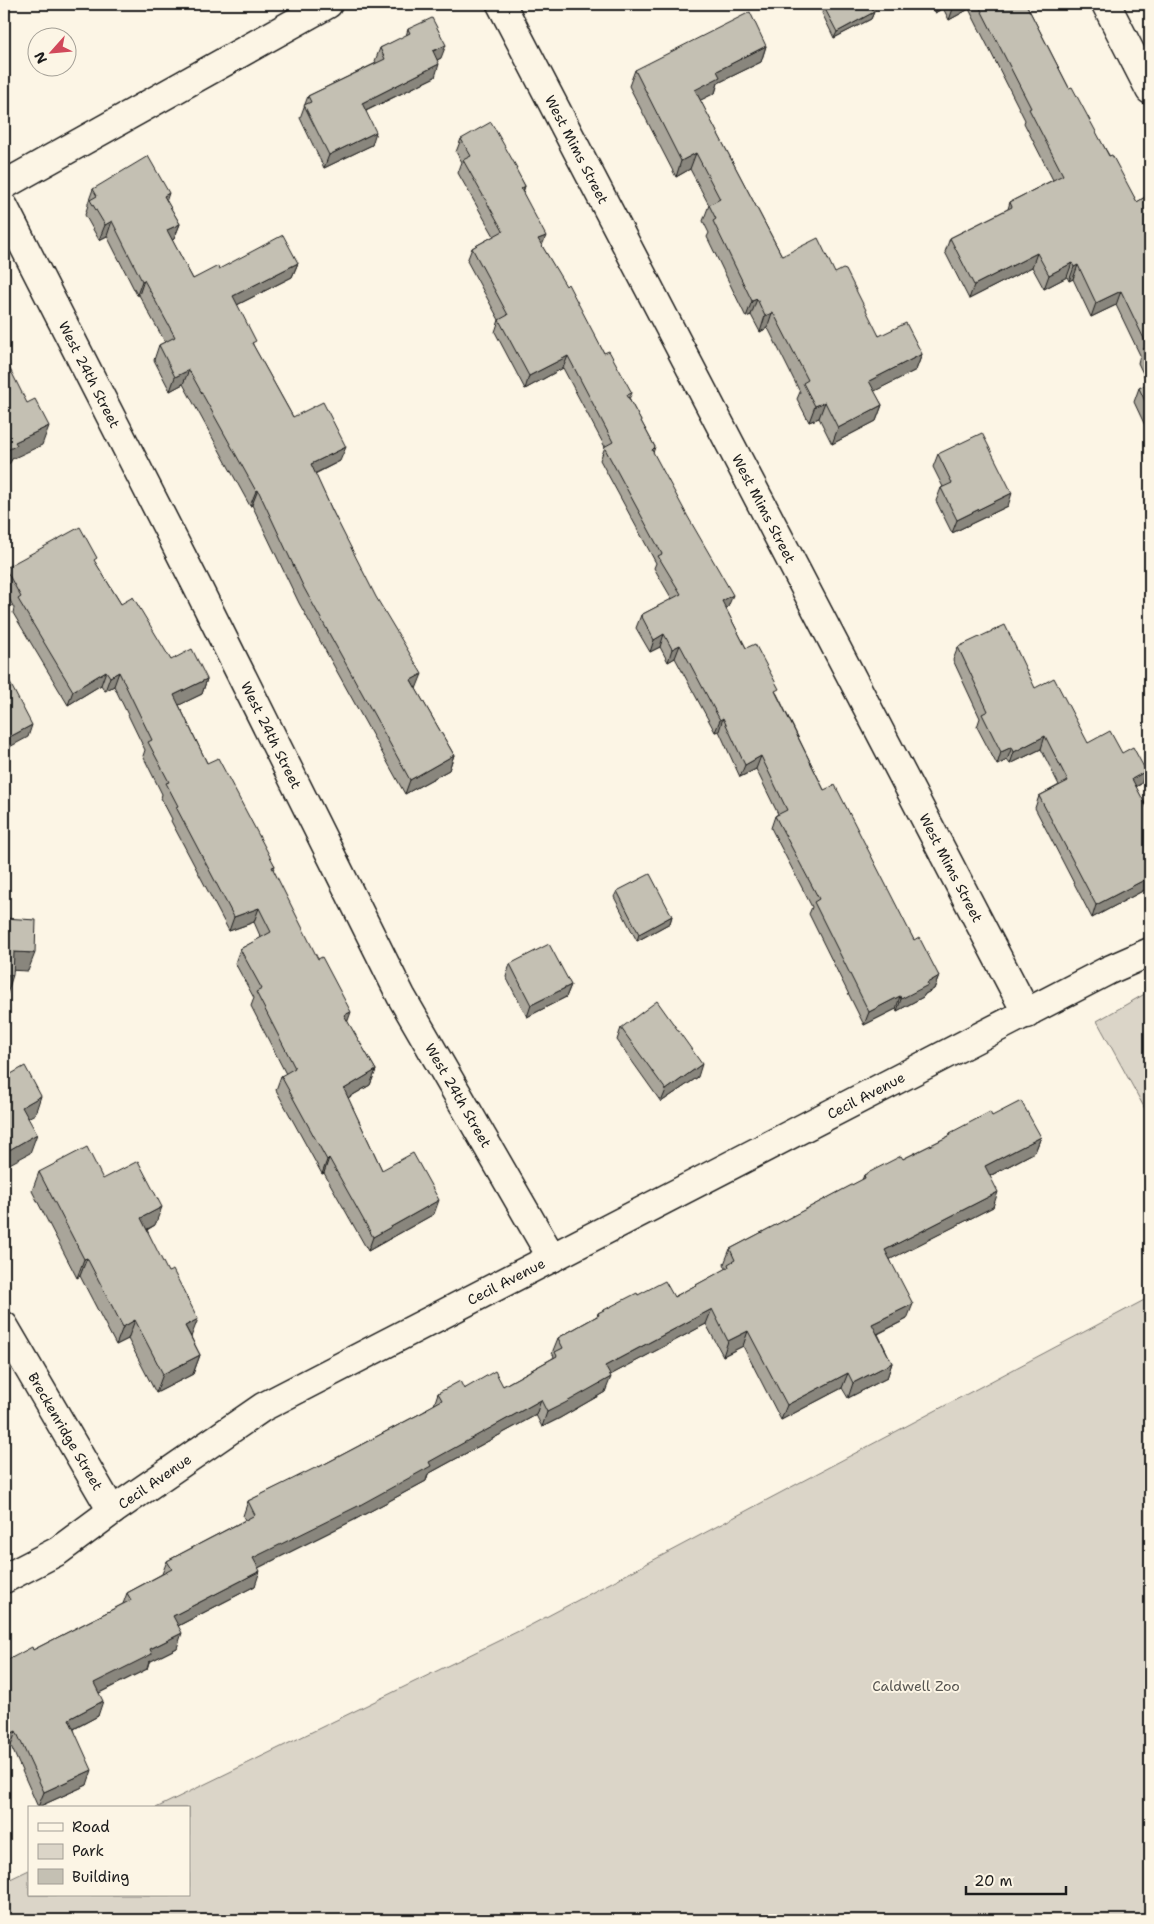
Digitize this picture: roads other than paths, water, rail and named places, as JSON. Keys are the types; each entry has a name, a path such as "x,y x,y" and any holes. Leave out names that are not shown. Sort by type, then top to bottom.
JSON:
{"street":[{"path":"4,185 328,4"},
{"name":"West Mims Street","path":"501,4 1027,1014"},
{"path":"1106,4 1150,90"},
{"name":"West 24th Street","path":"4,207 206,604 401,996 552,1258"},
{"name":"Cecil Avenue","path":"4,1579 58,1551 112,1511 264,1407 1027,1014 1108,970 1150,952"},
{"name":"Breckenridge Street","path":"4,1326 112,1511"}],"park label":[{"name":"Caldwell Zoo","path":"916,1686"}]}
